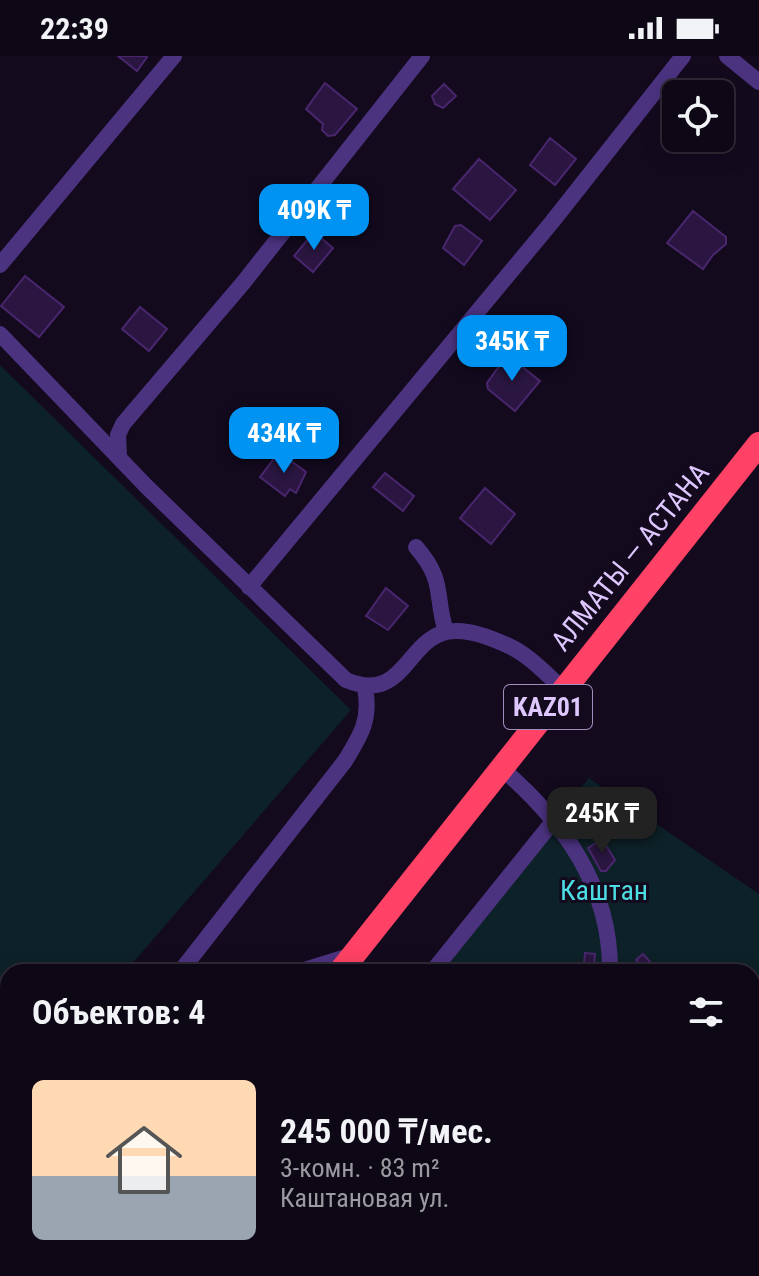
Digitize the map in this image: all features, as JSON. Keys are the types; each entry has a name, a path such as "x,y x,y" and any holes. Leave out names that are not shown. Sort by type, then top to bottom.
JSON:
{"highway":[{"name":"АЛМАТЫ — АСТАНА","path":"346,963 759,444"}],"street":[{"path":"0,265 174,56"},
{"path":"119,456 118,435 123,424 243,283 422,56"},
{"path":"249,587 552,222 683,56"},
{"path":"727,56 759,82"},
{"path":"0,334 249,587 346,680 365,688 379,687 429,641 458,630 512,647 563,689"},
{"path":"416,547 433,567 437,578 446,632"},
{"path":"186,964 345,761 367,725 369,709 365,688"},
{"path":"500,767 555,819 567,835 603,907 610,942 610,964"},
{"path":"438,964 555,819"}],"green space":[{"path":"0,365 351,710 132,964 0,964"},
{"name":"Каштан","path":"589,778 759,894 759,964 435,964"}],"building":[{"path":"118,56 146,56 147,57 137,71"},
{"path":"325,83 357,109 335,135 328,136 322,130 323,124 306,109"},
{"path":"444,84 456,96 443,108 435,104 432,96"},
{"path":"550,138 576,159 555,185 530,165"},
{"path":"479,159 516,190 490,220 453,189"},
{"path":"693,211 726,237 726,244 703,269 667,243"},
{"path":"461,225 482,241 464,265 443,248 455,226"},
{"path":"314,232 333,248 313,272 294,256"},
{"path":"25,276 64,307 39,337 1,306"},
{"path":"140,307 167,329 149,351 122,329"},
{"path":"511,358 540,381 515,411 488,389 487,383 502,362"},
{"path":"257,430 269,441 260,450 249,438"},
{"path":"279,452 306,472 296,493 290,489 285,496 260,477"},
{"path":"385,473 414,496 403,511 373,487"},
{"path":"485,488 515,514 491,544 460,518"},
{"path":"386,588 408,606 388,630 366,616"},
{"path":"602,839 615,860 606,871 601,871 588,848"},
{"path":"585,953 595,954 594,964 584,964"},
{"path":"643,954 652,964 640,964 636,960"}]}
